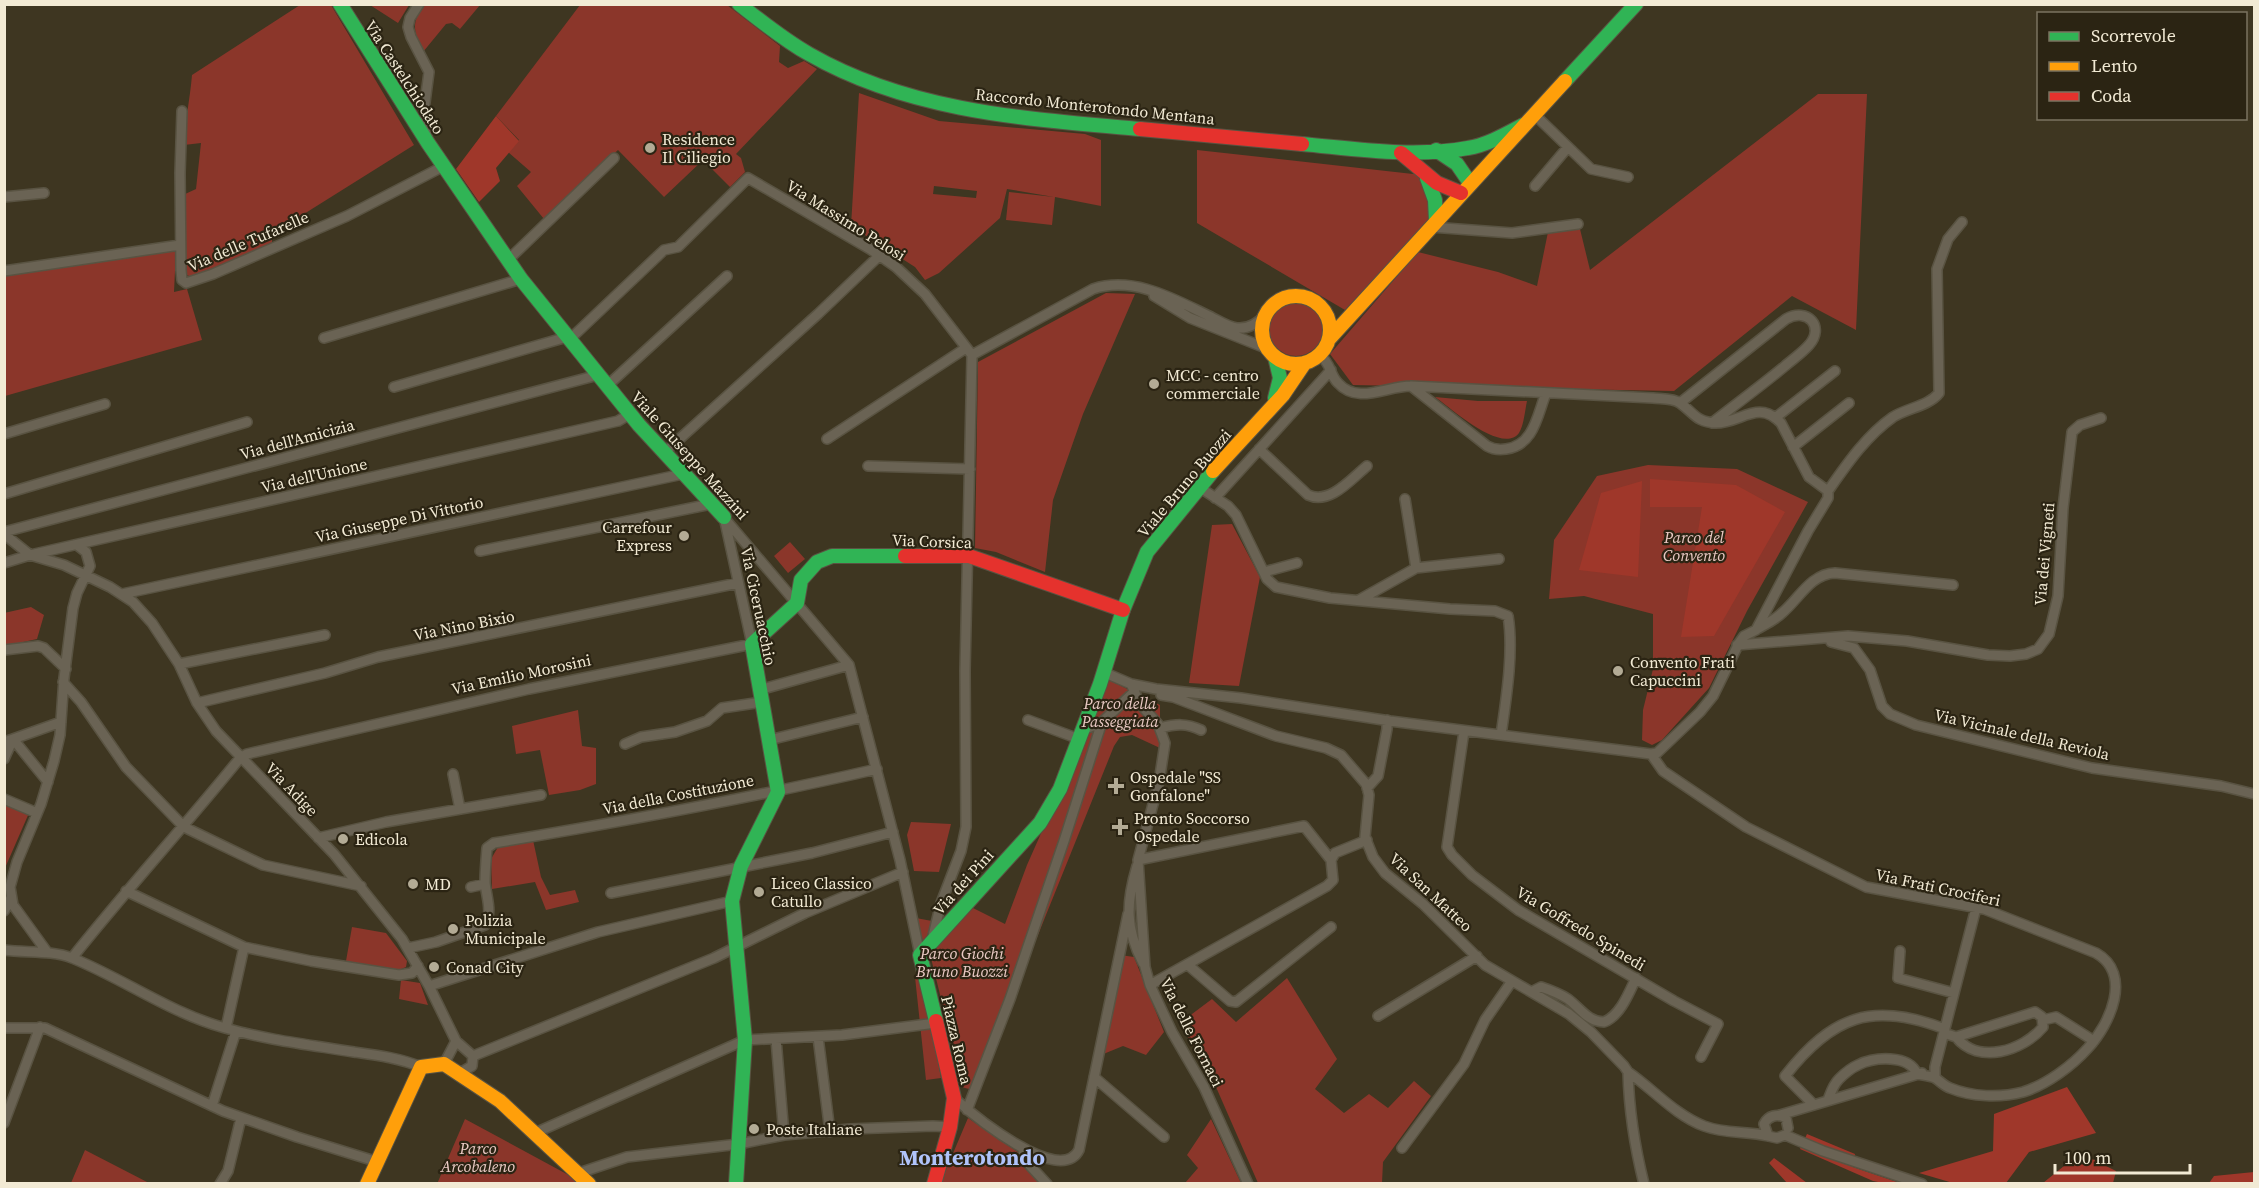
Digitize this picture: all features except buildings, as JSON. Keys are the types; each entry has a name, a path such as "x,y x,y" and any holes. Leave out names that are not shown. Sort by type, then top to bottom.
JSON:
{"main road":[{"name":"Via Castelchiodato","path":"340,4 444,166"},
{"name":"Raccordo Monterotondo Mentana","path":"739,4 788,43 821,62 867,83 928,101 1034,119 1401,153 1457,150 1479,146 1524,125"},
{"path":"1358,309 1346,314 1336,314 1304,297 1295,296 1278,301 1265,315 1262,326 1263,338 1271,353 1294,365 1304,364 1320,355 1330,338 1358,309 1433,224 1636,4"},
{"path":"1436,150 1457,164 1466,188"},
{"path":"1401,153 1426,176 1446,188 1466,188"},
{"name":"Viale Giuseppe Mazzini","path":"444,166 521,279 568,338 630,414 724,517"},
{"path":"1426,176 1434,195 1433,224"},
{"path":"1320,305 1329,320 1330,338"},
{"name":"Viale Bruno Buozzi","path":"1258,423 1280,387 1280,374 1271,353"},
{"name":"Viale Bruno Buozzi","path":"1031,833 1044,818 1056,798 1104,672 1123,610 1149,548 1199,487 1283,396 1304,364"},
{"name":"Via Corsica","path":"796,603 796,589 802,577 818,562 828,557 969,556 1123,610"},
{"path":"752,644 796,603"},
{"name":"Via Ciceruacchio","path":"752,644 778,792"},
{"name":"Via della Costituzione","path":"736,1184 745,1040 732,901 741,866 778,792"},
{"name":"Via dei Pini","path":"920,955 1031,833"},
{"name":"Piazza Roma","path":"920,955 954,1098"},
{"path":"367,1184 421,1067 444,1064 500,1101 589,1184"},
{"path":"934,1184 950,1127 954,1098"}],"street":[{"path":"419,4 410,18 408,27 429,72 424,111 428,143"},
{"name":"Via delle Tufarelle","path":"182,111 180,245 182,280 186,283 347,216 444,166"},
{"path":"1534,114 1591,169 1628,177"},
{"path":"1535,186 1568,147"},
{"path":"508,260 614,158"},
{"name":"Via Massimo Pelosi","path":"568,338 664,250 678,247 748,178 880,255 902,272 925,294 969,352"},
{"path":"4,197 44,193"},
{"path":"1756,630 1808,531 1827,501 1828,491 1853,457 1878,430 1898,414 1929,401 1939,393 1937,269 1948,239 1962,222"},
{"path":"1433,224 1512,233 1578,224"},
{"path":"4,271 180,245"},
{"path":"665,452 880,255"},
{"path":"607,386 727,276"},
{"path":"324,338 521,279"},
{"path":"827,439 969,352 1093,289 1123,283 1142,288 1234,327 1249,326 1260,321 1265,315"},
{"path":"1142,288 1190,318 1271,353"},
{"path":"1680,403 1786,319 1799,314 1809,318 1814,324 1815,333 1809,346 1712,423"},
{"path":"394,387 568,338"},
{"path":"932,941 941,903 960,855 966,827 965,683 969,556 969,352"},
{"path":"1320,355 1326,360 1335,380 1352,393 1362,395 1400,386 1411,386 1653,398 1680,403 1694,417 1712,423 1728,421 1756,412 1765,413 1775,418 1782,426 1809,477 1828,491"},
{"path":"1215,498 1331,370"},
{"path":"1775,418 1835,371"},
{"name":"Via dell'Amicizia","path":"4,533 598,375"},
{"path":"1411,386 1487,447 1495,449 1513,447 1527,440 1546,393"},
{"path":"1793,447 1849,403"},
{"path":"4,434 105,404"},
{"name":"Via dell'Unione","path":"4,563 30,555 618,421 630,414"},
{"name":"Via dei Vigneti","path":"1837,639 1848,636 1876,638 1988,655 2010,656 2026,654 2038,649 2049,634 2058,596 2063,508 2072,432 2080,425 2101,418"},
{"path":"4,494 247,422"},
{"path":"1259,449 1308,495 1316,499 1325,498 1340,489 1367,466"},
{"path":"868,465 970,469"},
{"name":"Via Giuseppe Di Vittorio","path":"122,594 683,474"},
{"path":"1199,487 1231,509 1241,522 1270,583 1282,589 1359,600 1495,611 1508,616 1510,627 1507,692 1501,735"},
{"path":"1405,499 1416,568"},
{"path":"480,551 711,504"},
{"name":"Via Ciceruacchio","path":"724,517 752,644"},
{"name":"Viale Giuseppe Mazzini","path":"724,517 849,665 903,872 920,955"},
{"path":"4,533 30,555"},
{"path":"47,952 13,905 12,877 48,782 60,735 63,682 73,608 77,593 90,566 86,552 77,545"},
{"path":"64,565 63,553 67,547"},
{"name":"Via Adige","path":"30,555 64,565 122,594 133,602 152,623 178,664 197,703 216,731 361,886 408,948 456,1041"},
{"path":"1359,600 1416,568 1499,560"},
{"path":"1264,572 1297,563"},
{"path":"1104,672 1132,688 1241,698 1388,721 1651,754 1657,753 1710,700 1716,692 1737,645 1744,636 1781,615 1815,579 1824,574 1835,573 1953,585"},
{"name":"Via Nino Bixio","path":"197,703 325,673 378,657 738,584"},
{"path":"178,664 325,635"},
{"name":"Via Vicinale della Reviola","path":"1737,645 1837,639"},
{"name":"Via Vicinale della Reviola","path":"1824,640 1854,648 1870,670 1882,706 1890,714 1916,725 2092,768 2221,786 2254,794"},
{"name":"Via Emilio Morosini","path":"240,758 247,754 398,717 752,644"},
{"path":"4,650 38,646 44,648 66,669"},
{"path":"625,744 641,737 675,732 707,721 722,708 849,665"},
{"path":"63,682 81,702 126,768 184,827 263,865 361,886"},
{"path":"1132,688 1140,704 1161,728 1180,723 1201,730"},
{"path":"1028,720 1081,734 1102,722 1132,688"},
{"path":"1140,704 1141,697 1148,690"},
{"path":"1148,690 1173,697 1276,736 1326,748 1341,755 1353,767 1367,788 1369,795 1366,840 1335,853 1331,860"},
{"path":"769,740 863,717"},
{"path":"1367,788 1378,776 1388,721"},
{"path":"9,741 61,722"},
{"path":"967,1110 1010,999 1102,722"},
{"name":"Via delle Fornaci","path":"1161,728 1165,739 1165,751 1138,860 1145,968 1150,985 1172,1032 1204,1087 1248,1184"},
{"name":"Via Goffredo Spinedi","path":"1464,731 1447,847 1452,855 1472,875 1518,910 1674,1001 1718,1024 1701,1057"},
{"path":"4,759 9,741"},
{"path":"9,741 48,782"},
{"name":"Via Frati Crociferi","path":"1651,754 1663,771 1746,827 1866,887 1976,908 2016,920 2096,953 2107,961 2114,975 2115,998 2108,1017 2094,1041 2085,1052 2046,1082 2023,1092 1995,1096 1971,1094 1951,1089 1939,1083 1935,1078 1917,1074 1780,1115"},
{"path":"72,958 240,758"},
{"path":"778,792 877,769"},
{"path":"453,774 460,809"},
{"name":"Via della Costituzione","path":"408,948 436,942 484,925 488,920 489,907 485,884 486,848 494,843 778,792"},
{"path":"318,838 541,795"},
{"path":"4,799 37,813"},
{"path":"954,1098 967,1110 1024,1149 1059,1161 1069,1161 1076,1156 1138,860 1304,826 1331,860 1333,880 1327,886 1150,985"},
{"path":"611,893 812,854 893,832"},
{"name":"Via San Matteo","path":"1366,840 1373,857 1385,873 1423,904 1485,965 1533,991 1584,1024 1628,1071 1667,1104 1704,1125 1737,1133 1768,1136"},
{"path":"473,1056 714,958 805,913 903,872"},
{"path":"471,887 485,884"},
{"path":"126,891 244,947 311,961 399,975 412,973 418,966"},
{"path":"4,911 11,898"},
{"path":"429,986 598,932 732,901"},
{"path":"1935,1078 1935,1067 1976,908"},
{"path":"1128,914 1137,951 1145,968"},
{"path":"1188,965 1230,1001 1236,1002 1331,927"},
{"path":"226,1028 244,947"},
{"path":"1120,948 1137,951"},
{"path":"4,950 47,952 72,958 185,1014 236,1031 397,1059 421,1067"},
{"path":"1900,951 1898,978 1954,993"},
{"path":"1378,1016 1477,956"},
{"path":"1533,991 1541,987 1548,990 1568,999 1594,1020 1604,1022 1612,1017 1629,994 1636,978"},
{"path":"1402,1148 1464,1064 1485,1020 1512,981"},
{"path":"1814,1105 1785,1076 1809,1047 1835,1028 1861,1018 1887,1015 1915,1018 1956,1037 1961,1044 1972,1049 1997,1052 2025,1043 2043,1027 2043,1020 2040,1015 2031,1012 1956,1037"},
{"path":"2043,1020 2056,1017 2094,1041"},
{"path":"536,1133 745,1040 818,1037 936,1023"},
{"path":"4,1028 40,1027 62,1035 128,1069 242,1118 378,1162"},
{"path":"4,1123 40,1027"},
{"path":"212,1106 236,1031"},
{"path":"818,1037 830,1132"},
{"path":"776,1039 784,1135"},
{"path":"444,1064 456,1041 473,1056"},
{"path":"460,1073 472,1066 473,1056"},
{"path":"1828,1100 1833,1086 1839,1079 1859,1065 1886,1059 1910,1064 1917,1074 1935,1067"},
{"path":"1628,1071 1632,1132 1644,1184"},
{"path":"1094,1077 1164,1137"},
{"path":"1765,1122 1764,1130 1768,1136 1777,1138 1786,1131 1796,1115 1804,1108"},
{"path":"1737,1133 1751,1130 1771,1117 1780,1115 1786,1118 1786,1131"},
{"path":"220,1184 229,1167 242,1118"},
{"path":"579,1173 627,1157 739,1144 784,1135 933,1126 950,1127"},
{"path":"1786,1131 1823,1151 1922,1184"},
{"path":"1024,1149 1023,1158 1047,1184"}],"green space":[{"path":"409,4 398,23 370,5"},
{"path":"300,5 331,5 414,145 272,234 272,243 193,278 185,274 183,195 196,189 201,143 184,145 192,75"},
{"path":"425,5 480,5 460,29 452,23 446,24 423,52 417,39 415,22"},
{"path":"580,5 727,5 780,46 779,62 788,68 804,61 817,69 736,154 741,158 745,172 730,187 703,160 664,197 618,150 544,219 517,186 531,172 508,152 519,140 496,116"},
{"path":"859,93 939,121 1085,134 1101,140 1101,206 1055,197 1052,225 1006,220 1009,192 1054,197 1007,189 1000,218 939,273 925,280 915,267 851,226","holes":["934,186 977,191 976,198 933,194"]},
{"path":"1818,94 1867,94 1856,330 1792,296 1674,391 1353,385 1330,354 1418,252 1498,272 1537,286 1548,232 1580,229 1590,270"},
{"path":"1197,150 1422,175 1432,217 1345,310 1197,223"},
{"path":"176,250 174,292 187,289 202,340 5,396 4,275"},
{"path":"1106,293 1135,294 1083,414 1053,500 1045,572 996,552 975,548 978,362"},
{"path":"1296,302 1306,304 1315,310 1321,319 1323,329 1321,339 1315,348 1306,354 1296,356 1286,354 1277,348 1271,339 1269,329 1271,319 1277,310 1286,304"},
{"path":"1435,397 1478,401 1527,401 1519,433 1511,438 1501,438 1489,434 1464,419"},
{"name":"Parco del Convento","path":"1648,465 1737,469 1808,502 1747,611 1709,688 1662,740 1652,745 1642,740 1643,710 1653,669 1653,614 1584,596 1549,599 1554,540 1597,476"},
{"path":"1232,524 1260,577 1239,686 1189,683 1212,525"},
{"path":"790,542 805,559 788,573 774,556"},
{"path":"31,607 44,615 37,639 5,646 4,613"},
{"name":"Parco della Passeggiata","path":"1109,680 1160,705 1160,748 1132,735 1120,737 1114,746 976,1089 961,1086 955,1075 959,1047 952,1043 930,954 973,908 1005,924 1027,865"},
{"path":"578,710 582,746 596,748 596,784 580,790 549,795 540,750 516,754 512,726"},
{"path":"5,802 29,813 5,868"},
{"path":"911,822 951,824 939,872 914,871 907,835"},
{"path":"533,840 541,877 550,895 575,890 579,902 546,910 535,882 492,889 491,859 498,847"},
{"path":"916,918 932,921 924,945"},
{"path":"352,927 386,933 407,961 406,967 399,970 346,961"},
{"path":"1120,955 1134,957 1164,1032 1146,1055 1123,1046 1101,1055"},
{"path":"915,977 923,979 941,1078 926,1080"},
{"path":"1287,978 1337,1059 1315,1089 1344,1113 1369,1094 1388,1108 1414,1081 1431,1096 1383,1162 1382,1183 1258,1183 1216,1087 1180,1023 1212,999 1236,1022"},
{"path":"401,980 420,983 428,1005 399,999"},
{"path":"968,1118 1019,1153 1047,1183 940,1184"},
{"name":"Parco Arcobaleno","path":"465,1119 574,1178 579,1183 437,1184"},
{"path":"1211,1119 1241,1183 1185,1183 1198,1168 1187,1155"},
{"path":"85,1150 149,1183 71,1183"}],"shaded area":[{"path":"496,116 519,141 496,168 500,181 479,202 456,169"},
{"path":"1650,479 1736,485 1785,512 1714,636 1681,637 1702,507 1650,507"},
{"path":"1642,481 1638,577 1579,570 1601,493"},
{"path":"2067,1087 2096,1133 2029,1152 2006,1183 1953,1183 1919,1173 1993,1151 1994,1114"},
{"path":"1807,1134 1855,1154 1853,1167 1900,1183 1873,1181 1800,1149"},
{"path":"2080,1153 2116,1171 2113,1183 2043,1183"},
{"path":"1774,1158 1807,1183 1787,1183 1769,1163"},
{"path":"2254,1172 2254,1183 2209,1183 2214,1176"}],"traffic: fast":[{"path":"340,4 428,143 521,279 639,425 724,517"},
{"path":"739,4 782,37 809,54 887,89 970,110 1140,129"},
{"path":"1565,81 1636,4"},
{"path":"1302,144 1385,152 1447,151 1482,144 1523,125"},
{"path":"1436,150 1457,164 1470,183"},
{"path":"1427,178 1435,200 1436,221"},
{"path":"1275,357 1280,378 1275,398"},
{"path":"936,1021 920,955 1040,823 1060,789 1100,684 1123,610 1147,552 1213,471"},
{"path":"736,1184 745,1040 732,901 741,866 778,792 752,644 797,603 801,580 817,562 832,556 905,556"}],"traffic: slow":[{"path":"1330,338 1565,81"},
{"path":"1303,296 1315,302 1324,311 1330,323 1330,330 1328,343 1320,354 1303,364 1289,364 1272,354 1264,343 1262,323 1272,306 1283,298 1303,296"},
{"path":"1213,471 1283,395 1304,364"},
{"path":"367,1184 421,1067 444,1064 500,1101 589,1184"}],"traffic: jam":[{"path":"1140,129 1302,144"},
{"path":"1401,153 1437,183 1461,193"},
{"path":"905,556 969,556 1123,610"},
{"path":"934,1184 950,1127 954,1098 936,1021"}],"place":[{"name":"Residence Il Ciliegio","path":"650,148"},
{"name":"MCC - centro commerciale","path":"1154,384"},
{"name":"Carrefour Express","path":"684,536"},
{"name":"Convento Frati Capuccini","path":"1618,671"},
{"name":"Ospedale \"SS Gonfalone\"","path":"1116,786"},
{"name":"Pronto Soccorso Ospedale","path":"1120,827"},
{"name":"Edicola","path":"343,839"},
{"name":"MD","path":"413,884"},
{"name":"Liceo Classico Catullo","path":"759,892"},
{"name":"Polizia Municipale","path":"453,929"},
{"name":"Conad City","path":"434,967"},
{"name":"Poste Italiane","path":"754,1129"}],"district":[{"name":"Monterotondo","path":"972,1157"}],"park label":[{"name":"Parco Giochi Bruno Buozzi","path":"962,962"}]}
